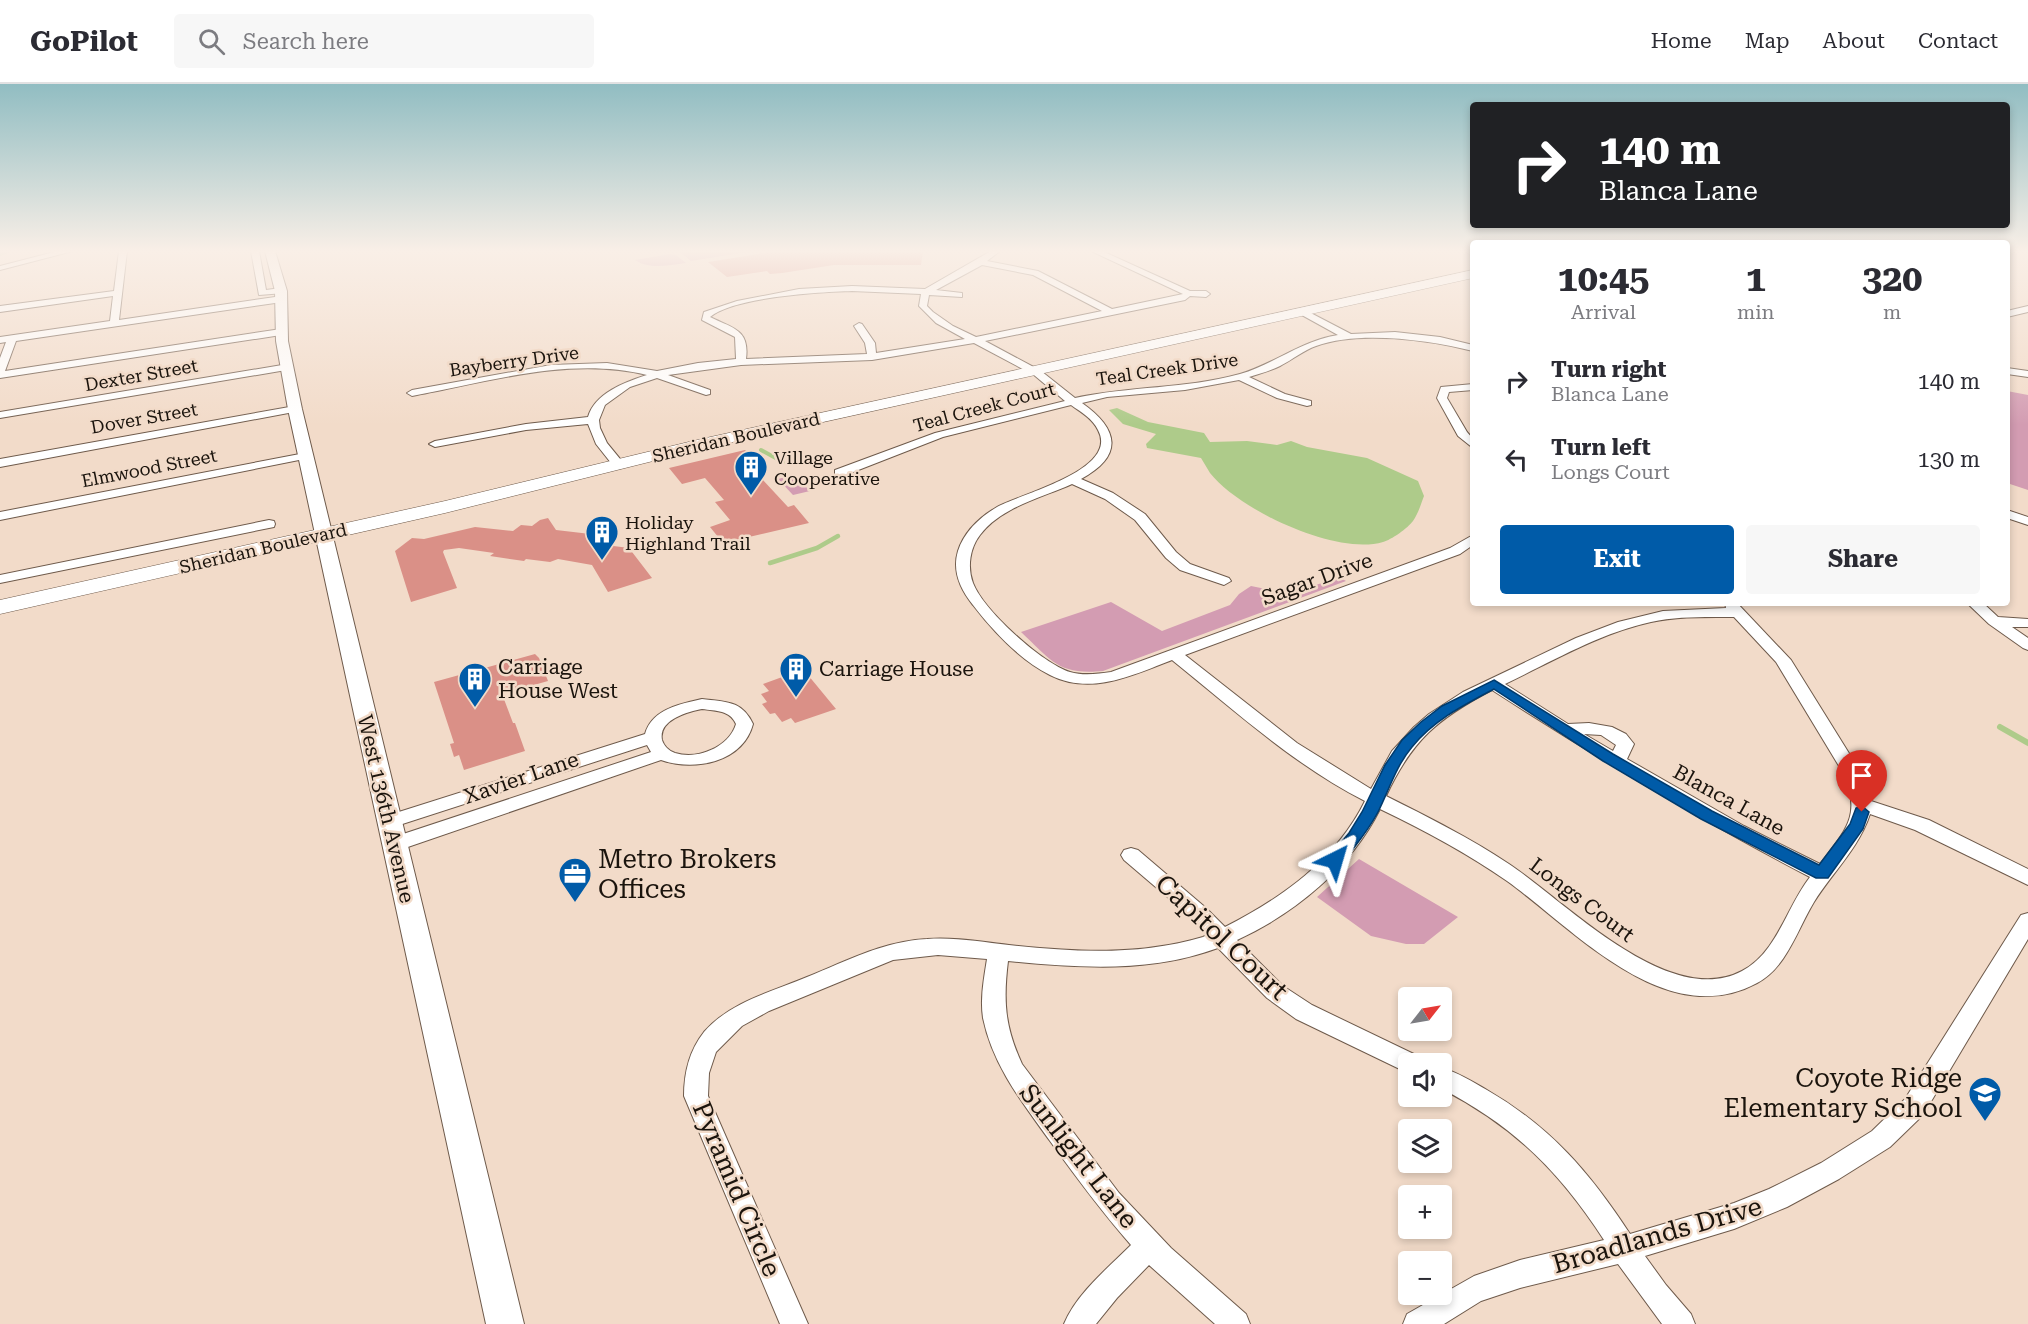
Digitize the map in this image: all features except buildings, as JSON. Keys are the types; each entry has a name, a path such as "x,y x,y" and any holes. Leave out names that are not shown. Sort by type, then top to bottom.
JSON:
{"main road":[{"name":"West 136th Avenue","path":"282,309 282,332 305,456 505,1324"},
{"name":"Sheridan Boulevard","path":"0,607 615,461 1296,309"},
{"name":"Sheridan Boulevard","path":"1021,369 1314,309"},
{"name":"Sheridan Boulevard","path":"0,594 322,529"}],"street":[{"path":"114,323 115,309"},
{"path":"0,340 199,309"},
{"path":"721,309 711,312 705,318 735,332 743,341 741,363"},
{"name":"Sagar Drive","path":"925,309 1072,401 1101,426 1107,441 1104,455 1098,462 1072,480 1017,501 994,514 981,525 968,542 964,555 963,569 968,587 976,601 1043,665 1076,685 1108,678 1174,654 1455,551 1470,541"},
{"path":"1104,309 1110,312"},
{"path":"615,461 592,427 592,420 600,405 615,393 657,375 707,365 872,357 1126,309"},
{"path":"2010,313 2028,309"},
{"path":"1303,312 1347,336"},
{"path":"1415,337 1417,324"},
{"path":"859,326 870,343 872,357"},
{"path":"12,338 0,373 282,332"},
{"name":"Teal Creek Drive","path":"1072,401 1112,393 1185,387 1240,377 1273,366 1312,344 1347,336 1415,337 1470,347"},
{"name":"Dexter Street","path":"0,415 288,367"},
{"name":"Bayberry Drive","path":"412,393 536,371 572,367 623,368 657,375 706,392"},
{"path":"2010,371 2028,374"},
{"path":"1240,377 1281,396 1307,403"},
{"path":"1470,387 1445,390 1442,398 1462,434 1470,442"},
{"name":"Teal Creek Court","path":"839,473 960,428 1072,401"},
{"name":"Dover Street","path":"0,463 295,409"},
{"path":"435,444 526,427 592,420"},
{"name":"Elmwood Street","path":"0,516 305,456"},
{"path":"1072,480 1109,496 1140,517 1185,567 1224,581"},
{"path":"2010,514 2028,521"},
{"name":"Sheridan Boulevard","path":"0,579 269,524"},
{"path":"1977,606 2028,645"},
{"path":"1734,608 1783,660 1851,771 1860,789 1862,805 1922,825 2028,878"},
{"name":"Pyramid Circle","path":"794,1324 696,1096 695,1076 701,1057 713,1038 728,1024 751,1011 872,958 899,950 929,946 957,947 1081,961 1119,961 1191,950 1223,938 1251,923 1311,882 1335,860 1355,837 1392,765 1407,744 1425,725 1447,709 1588,639 1632,622 1676,614 1734,608"},
{"path":"1994,621 2028,623"},
{"name":"Longs Court","path":"1174,654 1294,751 1376,799 1435,828 1497,865 1552,904 1612,954 1637,968 1689,985 1713,986 1735,983 1753,975 1773,958 1786,939 1805,898 1858,826 1862,805"},
{"name":"Blanca Lane","path":"1494,684 1617,762 1744,836 1822,874"},
{"path":"716,704 739,712 745,720 745,729 741,739 734,746 714,757 685,761 662,754 654,747 652,738 654,728 673,712 694,705 716,704"},
{"name":"Xavier Lane","path":"392,833 652,738"},
{"name":"Xavier Lane","path":"392,833 662,754"},
{"name":"Capitol Court","path":"1131,855 1199,913 1255,974 1285,999 1305,1012 1398,1057"},
{"name":"Broadlands Drive","path":"1417,1324 1427,1316 1483,1286 1520,1274 1624,1249 1734,1216 1778,1198 1830,1171 1881,1139 1914,1107 2028,921"},
{"name":"Sunlight Lane","path":"999,952 993,991 994,1015 1001,1043 1014,1071 1110,1202 1150,1246 1236,1324"},
{"path":"1452,1083 1491,1104 1524,1128 1556,1156 1583,1188 1650,1288 1681,1324"},
{"path":"1078,1324 1107,1288 1150,1246"}],"shaded area":[{"path":"2010,392 2028,395 2028,490 2010,484"},
{"path":"1117,408 1148,422 1204,433 1210,442 1247,441 1277,445 1291,441 1307,447 1367,458 1418,481 1424,496 1413,521 1386,541 1363,545 1315,536 1265,515 1243,501 1210,473 1201,458 1147,448 1146,444 1156,434 1123,424 1109,410"},
{"path":"794,475 810,491 793,495 778,479"},
{"path":"1339,577 1346,581 1103,671 1088,672 1065,668 1049,658 1021,632 1111,602 1162,631 1230,605 1239,594 1251,586 1290,594"},
{"path":"1359,859 1458,917 1424,944 1406,944 1371,936 1317,897"}],"waterway":[{"path":"761,450 783,462"},
{"path":"770,563 817,548 838,536"},
{"path":"2000,727 2028,743"}],"place":[{"name":"Village Cooperative","path":"751,496"},
{"name":"Holiday Highland Trail","path":"602,561"},
{"name":"Carriage House","path":"796,698"},
{"name":"Carriage House West","path":"475,708"},
{"name":"Metro Brokers Offices","path":"575,903"},
{"name":"Coyote Ridge Elementary School","path":"1985,1122"}],"route":[{"path":"1335,860 1355,837 1370,812 1392,765 1407,744 1425,725 1447,709 1494,684 1608,757 1707,815 1822,874 1858,826 1862,812"}]}
